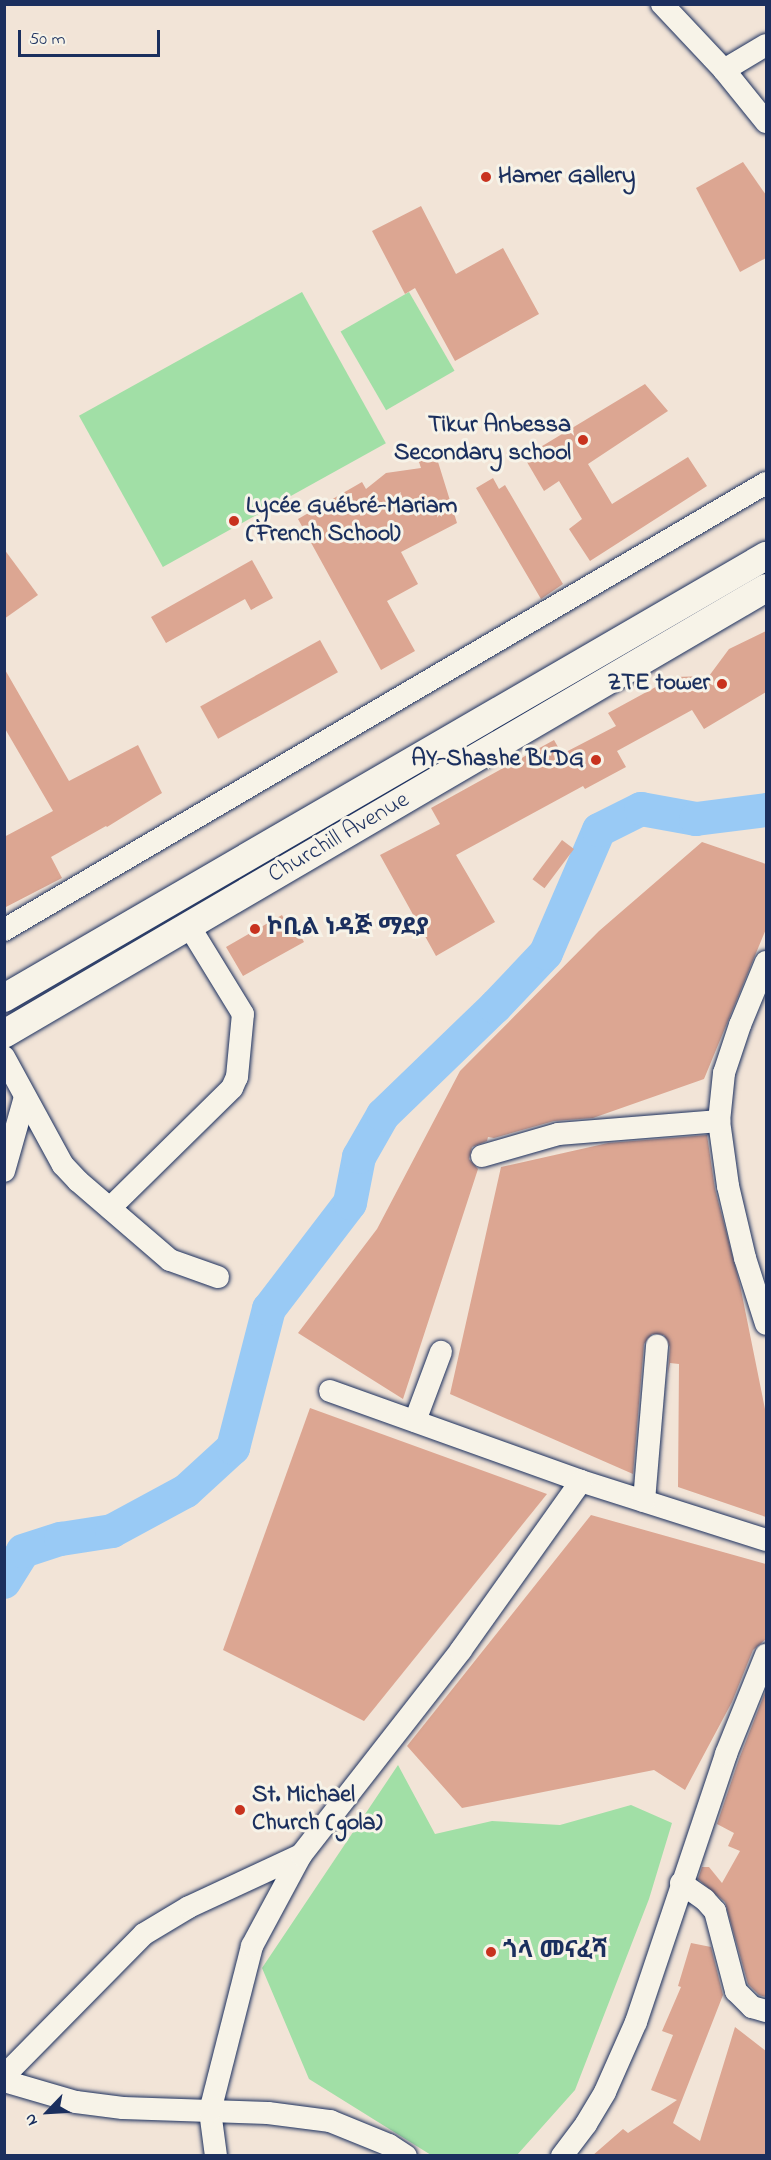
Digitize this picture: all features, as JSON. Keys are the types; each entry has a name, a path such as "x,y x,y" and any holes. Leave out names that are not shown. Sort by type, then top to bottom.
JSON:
{"main road":[{"name":"Churchill Avenue","path":"4,998 766,555"},
{"name":"Churchill Avenue","path":"4,1034 766,588"}],"street":[{"path":"662,4 724,70 766,122"},
{"path":"724,70 766,45"},
{"path":"4,930 766,483"},
{"path":"110,1208 232,1088 237,1077 243,1014 189,926"},
{"path":"766,962 740,1025 724,1073 719,1121 735,1216 745,1258 766,1324"},
{"path":"4,1057 63,1165 170,1260 218,1277"},
{"path":"4,1171 25,1098"},
{"path":"482,1156 558,1134 719,1121"},
{"path":"644,1501 657,1346"},
{"path":"415,1421 441,1352"},
{"path":"330,1392 581,1481 766,1540"},
{"path":"216,2156 210,2111 252,1946 301,1855 461,1650 581,1481"},
{"path":"562,2156 591,2116 622,2055 639,2012 737,1723 766,1655"},
{"path":"4,2076 144,1934 189,1907 301,1855"},
{"path":"681,1883 705,1900 715,1911 736,1991 752,2007 766,2011"},
{"path":"4,2081 76,2102 123,2108 278,2114 330,2121 389,2145 406,2156"}],"green space":[{"path":"302,292 386,443 163,567 79,416"},
{"path":"409,292 454,371 386,410 341,332"},
{"path":"398,1765 435,1834 492,1821 560,1825 631,1805 672,1823 649,1899 575,2090 517,2155 431,2155 309,2079 262,1968"}],"building":[{"path":"743,162 766,195 766,258 740,272 696,188"},
{"path":"421,206 456,274 503,248 539,314 455,361 415,288 405,294 372,231"},
{"path":"645,384 668,411 588,464 612,504 688,457 707,486 590,561 569,529 582,519 559,481 544,491 524,457"},
{"path":"434,449 457,523 401,552 418,584 387,601 415,651 381,670 298,519 362,482 366,489 386,473 421,468 417,456"},
{"path":"493,478 499,489 505,485 563,584 541,599 476,488"},
{"path":"4,549 38,595 4,619"},
{"path":"252,560 273,598 251,610 245,599 166,643 151,617"},
{"path":"766,631 766,692 704,729 692,710 617,751 626,767 585,789 583,786 456,855 495,922 436,956 380,855 440,824 431,808 554,740 562,754 616,726 608,713 674,677 709,676 729,649"},
{"path":"320,640 338,672 218,739 200,706"},
{"path":"4,668 69,781 138,745 162,793 107,827 51,857 62,878 4,908 4,837 53,811 4,727"},
{"path":"562,840 574,849 544,888 533,879"},
{"path":"702,842 766,864 766,929 704,1079 593,1118 554,1121 494,1138 488,1137 487,1141 472,1147 469,1159 478,1169 403,1399 298,1333 377,1229 460,1071 599,931"},
{"path":"282,915 291,932 297,929 304,942 243,976 226,947"},
{"path":"707,1135 715,1189 740,1285 766,1414 766,1517 678,1487 679,1364 670,1363 668,1374 670,1347 664,1335 652,1334 644,1344 633,1474 450,1394 501,1167 608,1143"},
{"path":"310,1408 547,1494 364,1721 223,1650"},
{"path":"591,1515 766,1564 766,1639 753,1650 732,1702 685,1790 654,1770 462,1808 407,1746"},
{"path":"766,1690 766,1997 759,1995 748,1984 725,1902 698,1879 702,1867 709,1867 722,1883 740,1851 728,1846 734,1833 717,1824"},
{"path":"691,1943 711,1947 723,1995 673,2123 700,2141 735,2027 766,2051 766,2156 592,2156 623,2129 628,2133 677,2100 651,2090 673,2035 662,2031 681,1987 678,1986"}],"waterway":[{"path":"4,1582 23,1551 61,1539 112,1531 186,1491 233,1448 269,1309 350,1203 359,1157 383,1115 495,1007 546,953 599,830 641,809 696,819 766,810"}],"place":[{"name":"Hamer Gallery","path":"486,177"},
{"name":"Tikur Anbessa Secondary school","path":"583,440"},
{"name":"Lycée Guébré-Mariam (French School)","path":"234,521"},
{"name":"ZTE tower","path":"722,684"},
{"name":"AY-Shashe BLDG","path":"596,760"},
{"name":"ኮቢል ነዳጅ ማደያ","path":"255,929"},
{"name":"St. Michael Church (gola)","path":"240,1810"},
{"name":"ጎላ መናፈሻ","path":"491,1952"}]}
